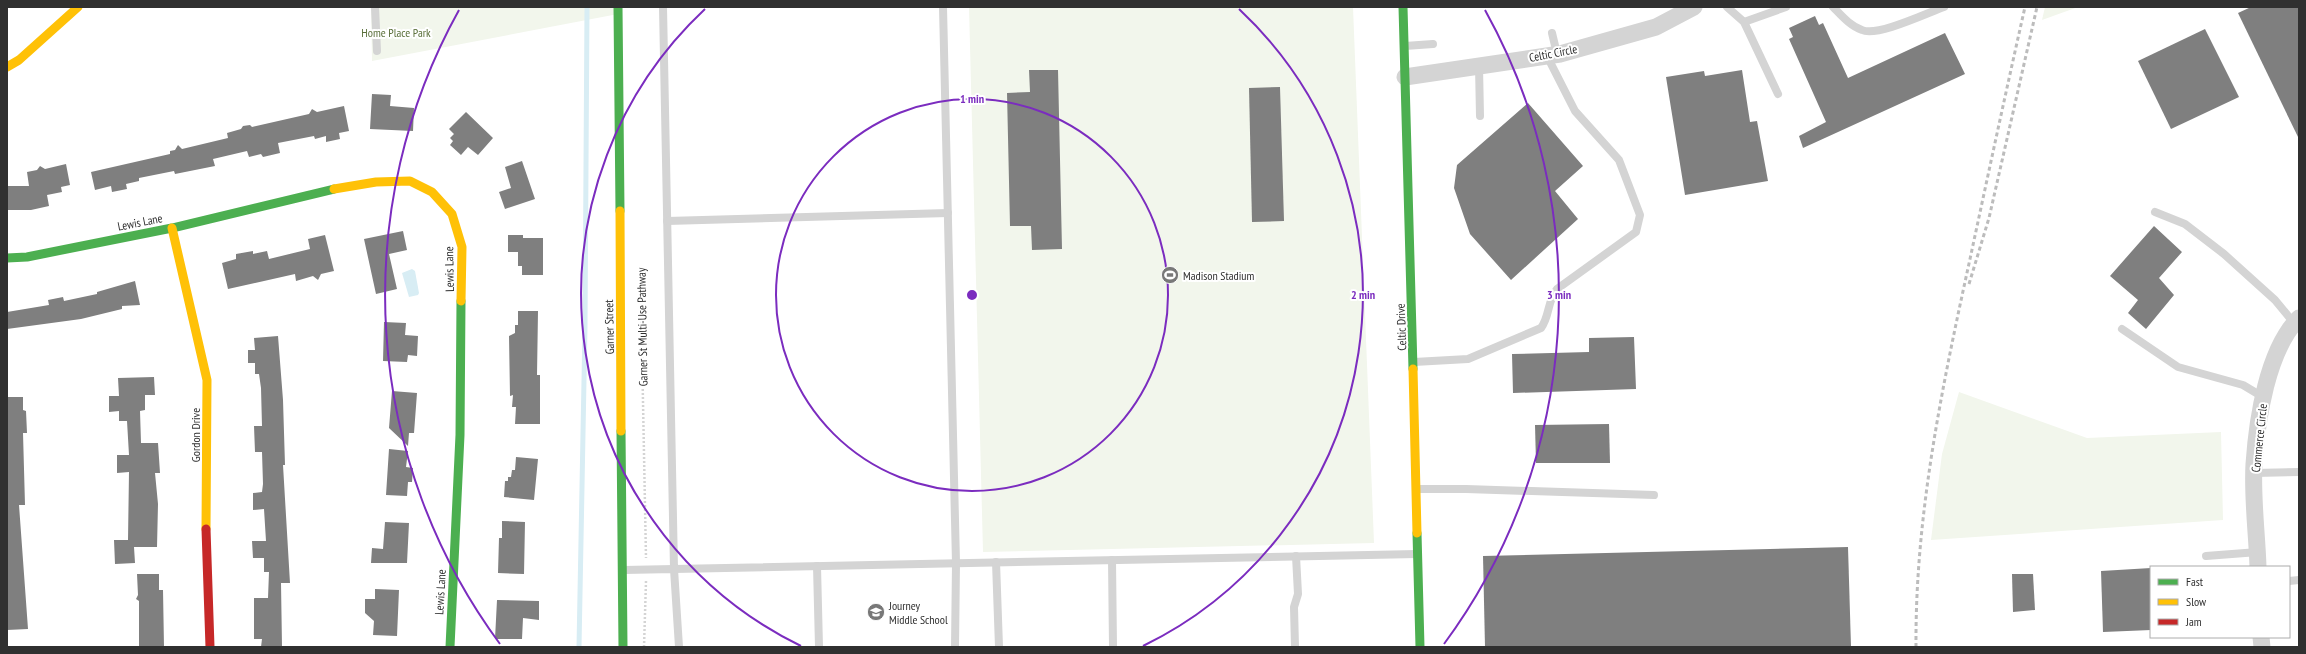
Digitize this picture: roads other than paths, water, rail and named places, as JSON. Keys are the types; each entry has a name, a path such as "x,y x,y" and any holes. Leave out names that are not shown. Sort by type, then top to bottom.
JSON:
{"street":[{"path":"7,67 19,60 78,7"},
{"name":"Garner Street","path":"618,7 623,647"},
{"name":"Celtic Drive","path":"1403,7 1414,362 1420,647"},
{"name":"Celtic Circle","path":"1405,77 1552,55 1656,27 1685,9"},
{"name":"Lewis Lane","path":"7,258 27,257 172,228 338,188 376,182 410,181 432,192 452,214 462,247 460,435 450,647"},
{"name":"Gordon Drive","path":"172,228 207,380 206,548 210,647"},
{"name":"Commerce Circle","path":"2258,560 2254,473 2263,397 2275,357 2296,321"}],"lane":[{"path":"375,7 377,51"},
{"path":"663,7 674,569 679,647"},
{"path":"943,7 956,563 955,647"},
{"path":"1727,7 1744,22 1778,94"},
{"path":"1744,22 1786,7"},
{"path":"1833,7 1848,22 1862,31 1876,31 1944,7"},
{"path":"1414,362 1468,359 1541,328 1546,321 1551,296 1557,289 1636,232 1640,215 1619,160 1575,111 1552,55 1552,33"},
{"path":"1404,46 1433,44"},
{"path":"1479,66 1480,116"},
{"path":"2155,212 2185,224 2224,254 2296,321"},
{"path":"667,221 948,213"},
{"path":"2122,329 2178,367 2242,385 2263,397"},
{"path":"2254,473 2299,472"},
{"path":"1416,489 1466,489 1654,495"},
{"path":"623,570 1417,554"},
{"path":"1295,647 1294,607 1298,594 1296,556"},
{"path":"2206,556 2258,560"},
{"path":"1112,560 1113,647"},
{"path":"996,562 999,647"},
{"path":"817,566 819,647"}],"waterway":[{"path":"579,647 585,327 587,7"}],"railway":[{"path":"1916,647 1920,549 1925,500 1940,403 2025,7"},
{"path":"1969,284 1989,218 2037,7"}],"place":[{"name":"Madison Stadium","path":"1170,275"},
{"name":"Journey Middle School","path":"876,612"}],"park label":[{"name":"Home Place Park","path":"396,32"}]}
